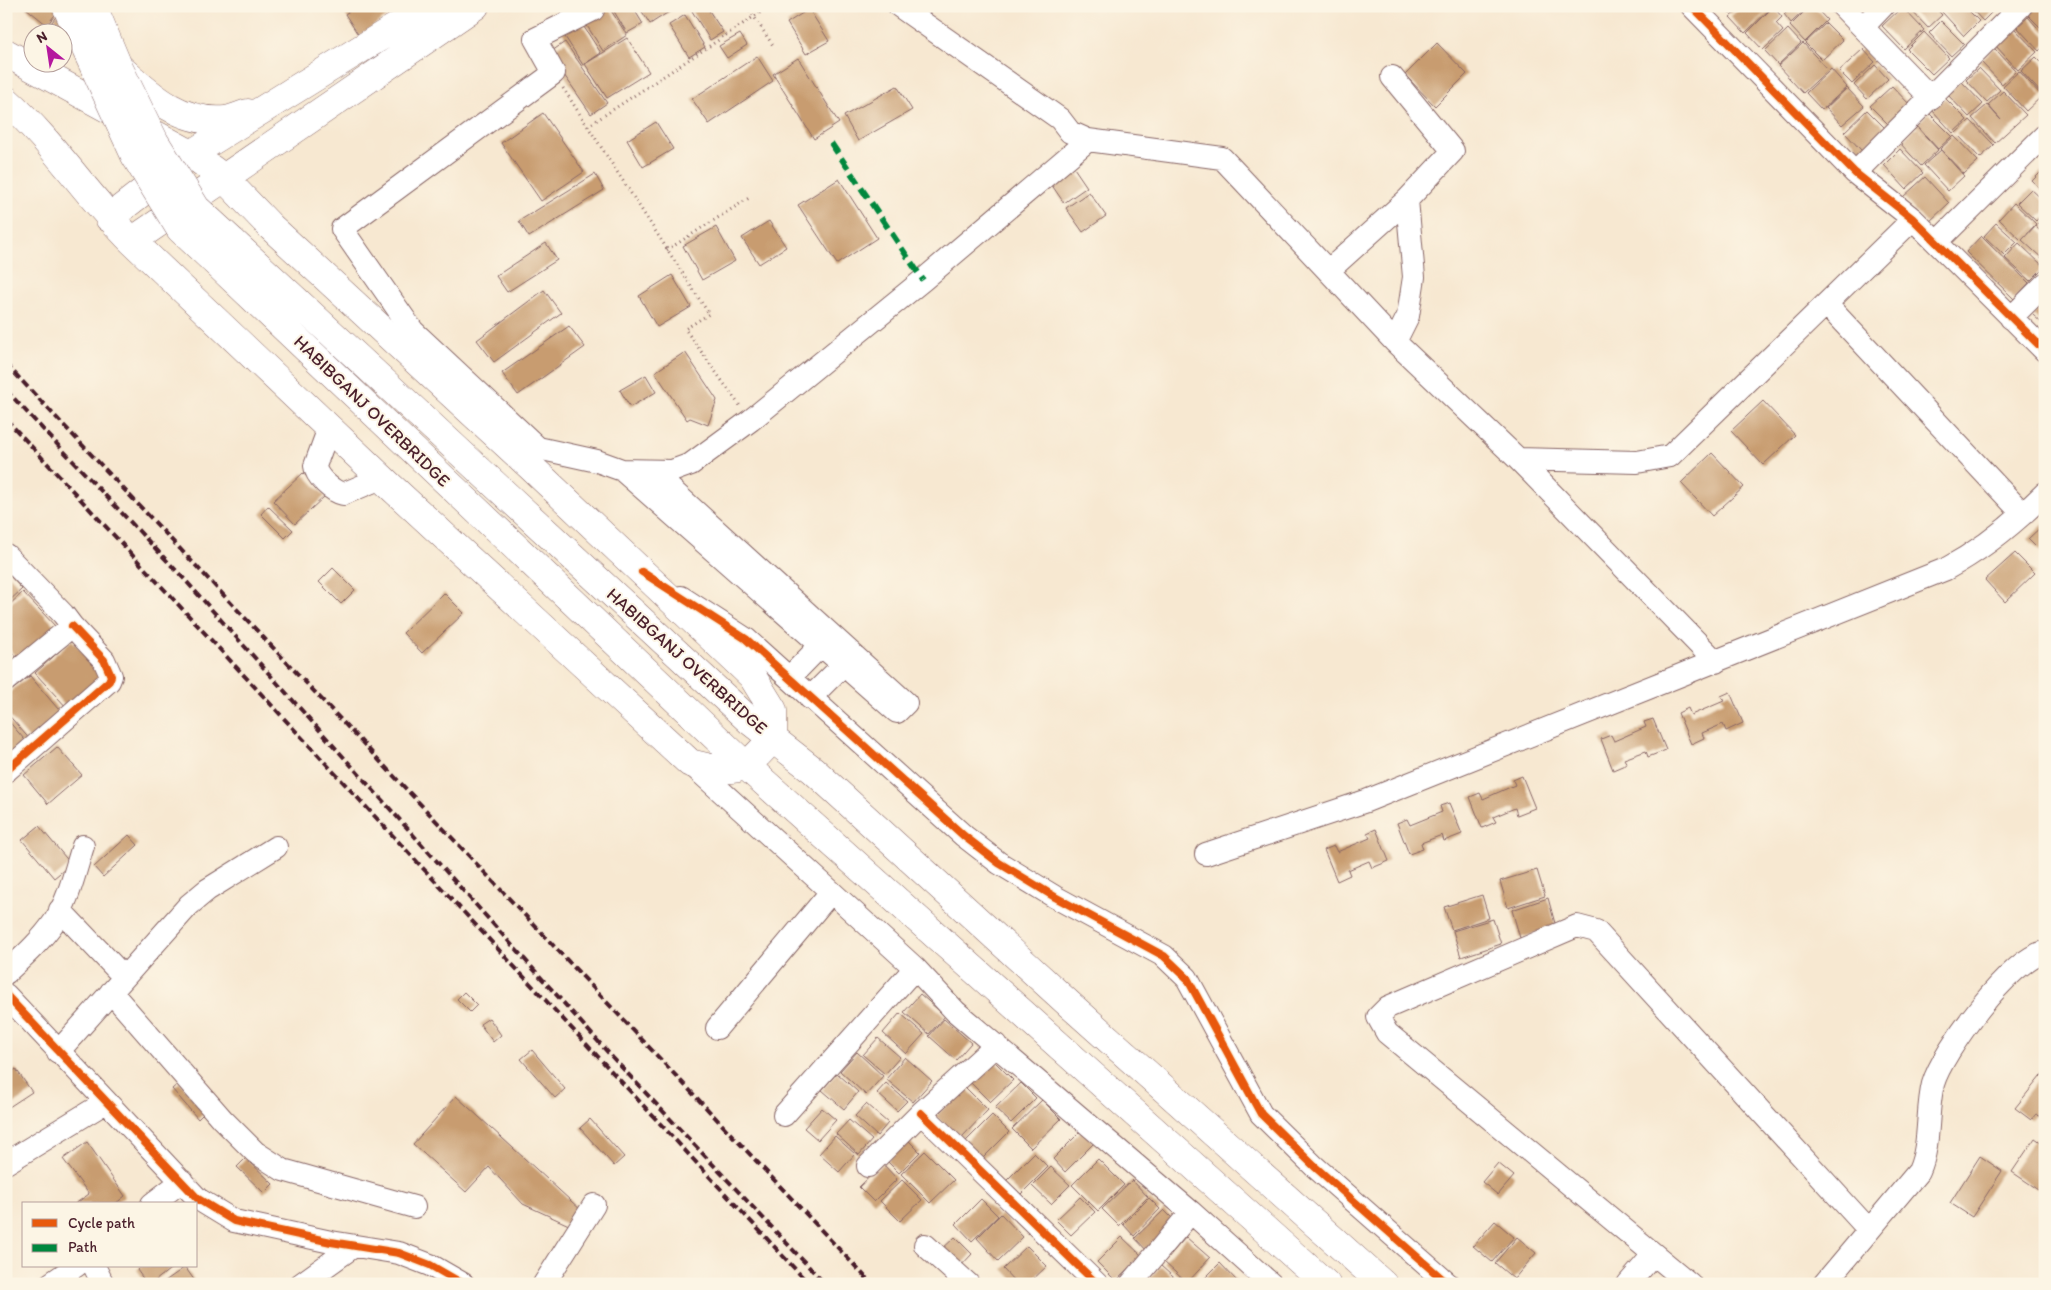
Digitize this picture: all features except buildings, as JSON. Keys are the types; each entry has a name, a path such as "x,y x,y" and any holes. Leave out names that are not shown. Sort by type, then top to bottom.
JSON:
{"main road":[{"name":"HABIBGANJ OVERBRIDGE","path":"66,6 135,156 180,229 745,765 1326,1284"},
{"name":"HABIBGANJ OVERBRIDGE","path":"92,6 118,66 155,142 196,208 750,721 813,770 1069,1004 1383,1284"},
{"path":"118,66 168,109 198,117 226,120 271,102 416,6"},
{"path":"109,218 191,154 430,6"},
{"path":"132,241 475,6"},
{"path":"6,53 191,154 224,178 272,227 752,676 773,710 773,738 745,765 732,768 715,768 690,763 381,478 132,241 109,218 33,124 6,100"}],"street":[{"path":"881,6 1059,132 1222,158 1395,342 1518,458 1716,662"},
{"path":"899,6 1060,119 1079,136"},
{"path":"1692,6 1855,173 1913,219 2045,352"},
{"path":"1842,6 1931,98"},
{"path":"1863,27 1883,6"},
{"path":"1855,173 2021,6"},
{"path":"593,10 535,39 554,73 342,229 413,331 538,448 597,461 622,470 672,471 691,464 751,420 923,280 1079,136"},
{"path":"1328,271 1407,200 1453,151 1392,77"},
{"path":"1937,242 2045,135"},
{"path":"1395,342 1408,316 1414,277 1407,200"},
{"path":"1518,458 1637,462 1670,456 1827,305 1913,219"},
{"path":"2011,318 2045,284"},
{"path":"1827,305 2024,514"},
{"path":"329,428 315,466 316,473 336,492 343,494 381,478"},
{"path":"622,470 848,659 810,698"},
{"path":"652,472 826,640"},
{"path":"1206,854 1366,801 1946,569 1976,552 2024,514 2045,493"},
{"path":"6,555 104,660 111,676 109,681 6,771"},
{"path":"642,572 746,639 964,836 999,862 1055,897 1164,956 1187,978 1261,1114 1314,1166 1448,1284"},
{"path":"11,668 72,626"},
{"path":"790,678 826,640"},
{"path":"690,763 915,968 947,1005 996,1044 1191,1212 1271,1284"},
{"path":"6,973 40,940 54,922 83,846"},
{"path":"58,1052 189,905 208,890 276,847"},
{"path":"717,1028 831,892"},
{"path":"60,910 222,1119 255,1152 283,1170 414,1207"},
{"path":"1690,1284 1387,1033 1378,1017 1388,1007 1577,926 1596,931 1869,1230"},
{"path":"1824,1284 1919,1171 1924,1157 1934,1083 1951,1046 2007,976 2022,963 2045,952"},
{"path":"784,1115 915,968"},
{"path":"6,995 198,1199 234,1221 354,1246 399,1253 430,1265 463,1284"},
{"path":"868,1166 921,1113 996,1044"},
{"path":"6,1163 106,1102"},
{"path":"921,1113 1097,1284"},
{"path":"155,1202 182,1181"},
{"path":"544,1284 594,1205"},
{"path":"1131,1284 1191,1212"},
{"path":"925,1245 968,1284"},
{"path":"301,1284 354,1246"},
{"path":"1628,1284 1654,1254"},
{"path":"50,1284 73,1268"},
{"path":"95,1268 103,1284"}],"path":[{"path":"746,6 774,48"},
{"path":"588,126 770,6"},
{"path":"554,73 709,314 685,329 751,420"},
{"path":"667,250 749,198"}],"railway":[{"path":"6,364 872,1284"},
{"path":"6,390 186,581 613,1058 825,1284"},
{"path":"6,419 809,1284"}],"marked path":[{"path":"831,143 923,280"}],"cycle path":[{"path":"1692,6 1855,173 1913,219 2045,351"},
{"path":"642,572 746,639 964,836 999,863 1055,897 1164,956 1187,978 1261,1114 1314,1166 1448,1284"},
{"path":"6,771 109,681 111,676 104,660 72,626"},
{"path":"6,995 198,1199 234,1221 331,1242 399,1253 430,1265 463,1284"},
{"path":"921,1113 1097,1284"}]}
